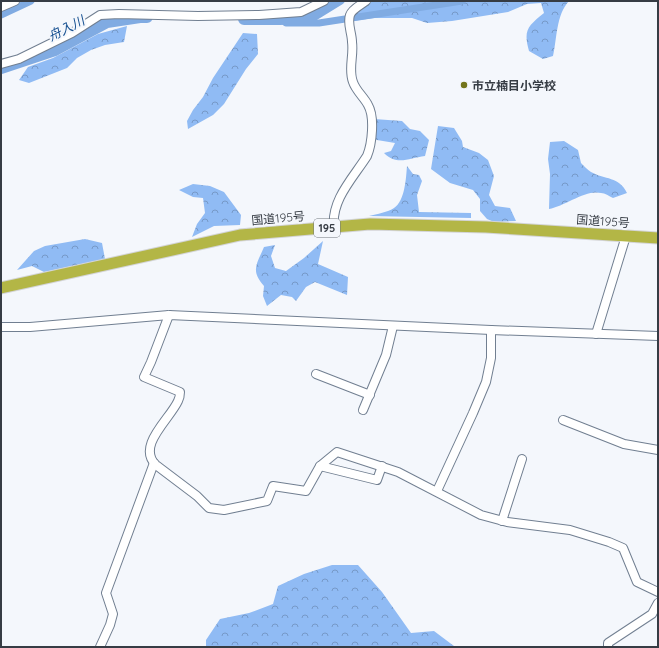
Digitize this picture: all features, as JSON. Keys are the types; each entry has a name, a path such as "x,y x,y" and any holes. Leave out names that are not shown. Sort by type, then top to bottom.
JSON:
{"highway":[{"name":"国道195号","path":"1,288 240,234 370,224 430,225 658,238"}],"street":[{"path":"1,7 15,1"},
{"path":"1,64 18,59 72,33 100,15 259,15 301,12 324,1"},
{"path":"334,227 333,220 337,204 367,156 370,142 372,112 355,87 350,72 353,46 349,17 366,1"},
{"path":"596,334 626,236"},
{"path":"1,327 30,327 169,315 393,326 658,336"},
{"path":"169,315 144,377 180,392 177,402 159,428 150,447 150,460 197,496 209,508 224,510 267,501 273,486 306,491 320,466 337,452 398,472 480,515 502,521 570,530 623,548 637,582 658,592"},
{"path":"363,410 386,355 393,326"},
{"path":"436,491 486,382 491,358 491,330"},
{"path":"316,374 370,395"},
{"path":"562,420 624,444 658,450"},
{"path":"502,521 522,459"},
{"path":"100,647 110,625 113,614 106,593 154,463"},
{"path":"320,466 377,480 382,466"},
{"path":"608,647 608,643 652,614 658,603"}],"green space":[{"path":"373,1 569,1 559,20 553,56 543,59 529,51 527,44 528,29 534,21 544,13 541,3 527,4 508,12 452,21 427,23 412,18 374,18 353,21 355,11"},
{"path":"127,26 124,42 105,45 91,50 77,58 67,68 29,83 19,80 28,67 53,58 98,34"},
{"path":"243,33 257,34 258,54 246,69 224,104 213,115 188,129 187,121 193,110 203,97 213,78"},
{"path":"374,119 402,121 410,129 420,131 429,140 425,156 403,160 389,157 384,153 391,151 395,143 371,139"},
{"path":"438,126 454,128 462,141 463,147 479,153 488,160 494,176 489,195 495,206 510,208 516,221 494,222 487,219 480,211 480,199 473,190 450,183 431,169"},
{"path":"564,141 578,150 581,163 591,172 616,181 627,193 613,198 602,193 589,193 549,209 550,174 548,159 550,142"},
{"path":"407,166 413,174 419,175 422,181 417,195 419,212 471,213 471,218 369,216 389,211 398,205 403,195"},
{"path":"193,184 210,186 224,192 241,215 240,225 214,226 192,237 197,224 205,213 203,198 193,197 179,190"},
{"path":"85,239 102,243 105,259 44,272 32,266 17,270 34,251 45,246"},
{"path":"323,241 318,264 348,277 347,295 315,282 306,287 296,301 292,297 281,295 267,306 263,296 264,286 257,276 256,271 257,263 264,247 275,245 271,256 275,268 286,271 304,258"},
{"path":"332,565 358,565 382,592 411,633 434,631 454,646 459,647 206,647 206,640 220,619 249,613 273,604 278,586 304,574"}],"waterway":[{"path":"1,15 31,1"},
{"name":"舟入川","path":"244,19 281,19 286,15 305,14 319,10 330,1"},
{"path":"293,18 315,17 341,1"},
{"path":"281,19 286,23 319,23 462,1"},
{"name":"舟入川","path":"1,68 55,50 107,22 147,17"}],"place":[{"name":"市立楠目小学校","path":"464,85"}]}
